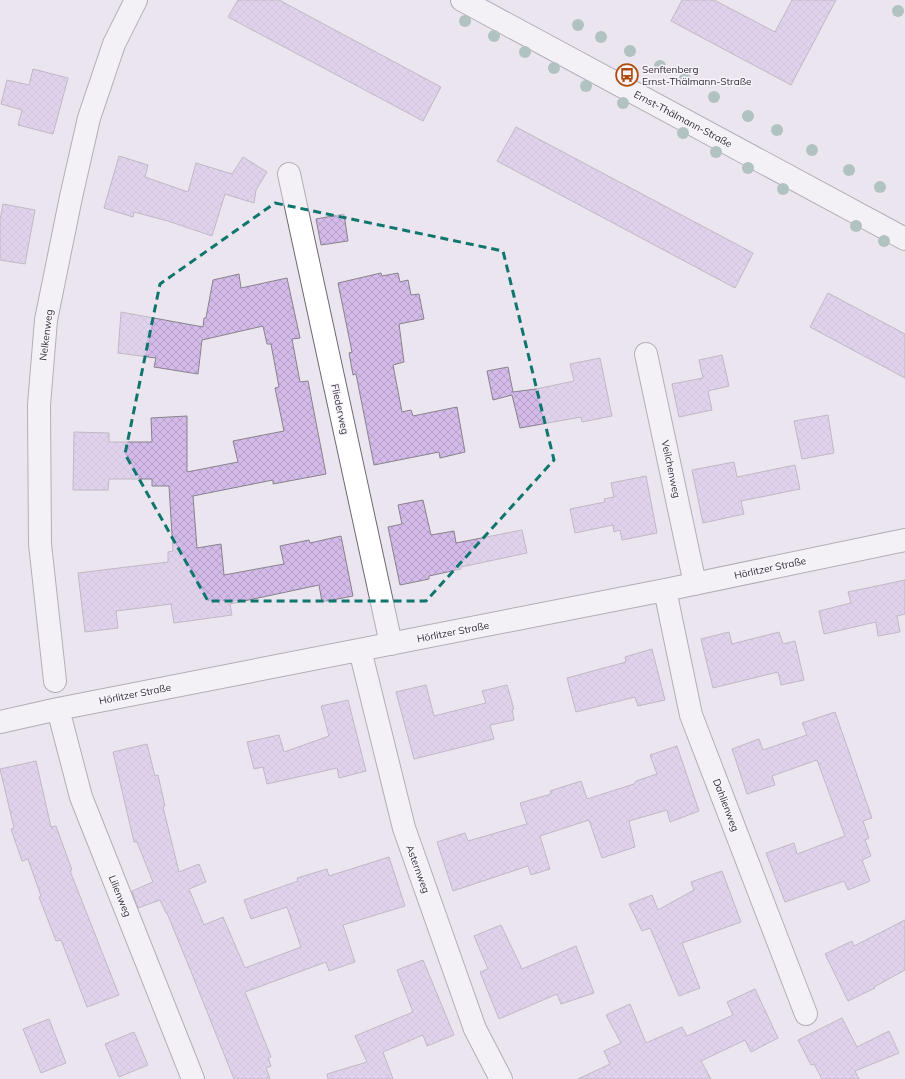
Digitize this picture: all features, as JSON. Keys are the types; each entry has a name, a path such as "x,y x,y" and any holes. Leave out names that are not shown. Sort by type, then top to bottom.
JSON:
{"street":[{"name":"Nelkenweg","path":"55,682 40,544 39,405 46,320 89,118 114,44 136,0"},
{"name":"Ernst-Thälmann-Straße","path":"462,0 905,239"},
{"name":"Fliederweg","path":"288,174 391,644"},
{"name":"Veilchenweg","path":"646,354 695,584"},
{"name":"Hörlitzer Straße","path":"0,722 695,584 905,540"},
{"name":"Dahlienweg","path":"665,590 691,715 806,1014"},
{"name":"Asternweg","path":"360,650 404,828 475,1029 500,1079"},
{"name":"Lilienweg","path":"58,710 81,797 193,1079"}],"highlighted area":[{"path":"275,203 503,251 554,460 426,601 208,601 125,454 160,284"}],"building":[{"path":"238,0 279,0 441,87 423,121 228,17"},
{"path":"682,0 714,0 775,32 792,0 836,0 791,85 671,21"},
{"path":"33,69 68,78 53,134 18,125 22,110 1,104 7,80 29,85"},
{"path":"516,127 753,253 735,288 497,161"},
{"path":"119,156 148,165 145,177 188,192 196,163 232,174 243,157 267,172 256,190 254,203 225,194 212,236 168,221 134,212 133,217 104,208"},
{"path":"3,204 35,210 25,264 0,260 0,220"},
{"path":"344,214 348,241 321,245 316,219"},
{"path":"381,273 382,276 398,273 400,282 408,280 411,295 419,294 424,319 399,324 404,362 393,365 402,412 411,410 413,416 457,407 465,452 440,458 439,452 374,465 356,374 353,375 349,353 352,352 338,283"},
{"path":"239,274 241,288 287,278 300,338 292,339 300,382 308,381 326,474 273,484 273,480 193,496 197,548 221,544 224,575 284,564 280,546 309,540 310,543 341,536 353,596 322,602 319,585 230,604 232,615 174,623 171,604 116,611 118,628 85,632 78,573 168,562 168,552 173,551 169,486 152,486 152,479 109,479 108,490 73,490 74,432 109,433 109,442 152,442 151,418 187,416 187,472 238,462 233,441 284,431 275,388 279,387 271,344 267,344 263,326 202,340 198,374 154,367 156,358 118,353 121,312 203,327 213,280"},
{"path":"828,293 905,334 905,378 810,327"},
{"path":"722,355 729,386 708,391 712,410 679,417 672,384 703,378 699,360"},
{"path":"600,358 612,416 582,422 581,417 520,428 512,395 493,400 487,371 508,367 513,392 574,381 570,364"},
{"path":"828,415 834,453 802,459 794,421"},
{"path":"734,462 737,477 795,465 800,489 741,501 744,514 703,523 692,470"},
{"path":"646,476 657,533 622,540 620,530 614,532 613,525 575,533 570,509 605,502 604,499 614,497 611,483"},
{"path":"423,500 431,535 454,531 456,543 522,530 527,553 461,567 461,569 429,576 429,579 400,585 388,527 402,524 398,505"},
{"path":"905,580 905,614 897,616 900,632 878,636 876,622 824,634 819,611 851,603 848,592"},
{"path":"729,632 732,644 779,632 783,644 795,641 804,680 781,685 778,672 713,688 701,639"},
{"path":"652,649 665,700 638,706 635,697 576,712 567,678 626,662 625,657"},
{"path":"426,685 434,716 486,703 482,691 507,685 514,709 512,709 514,720 490,725 494,739 414,759 396,692"},
{"path":"348,700 366,771 339,778 337,768 267,784 263,767 254,769 247,742 279,735 284,752 329,736 321,706"},
{"path":"835,712 872,818 863,821 869,838 865,840 871,856 862,860 870,881 848,890 844,881 785,902 766,853 794,843 797,854 845,836 817,760 772,776 775,785 747,794 732,749 759,739 763,750 807,735 802,723"},
{"path":"147,744 155,776 158,775 165,806 163,807 179,872 199,864 206,882 189,889 204,925 223,917 245,968 301,947 287,907 251,919 244,900 298,881 297,878 327,869 329,876 389,857 405,906 343,925 355,962 329,971 326,962 245,992 271,1057 268,1058 271,1066 266,1068 270,1079 234,1079 167,913 160,900 138,908 132,891 153,882 137,842 134,842 113,752"},
{"path":"677,746 699,811 670,822 667,810 629,821 635,847 602,858 589,820 540,836 550,869 531,875 528,866 453,891 437,842 465,833 468,841 527,824 520,803 551,794 550,791 581,781 587,799 634,784 636,781 657,774 650,755"},
{"path":"36,761 51,827 56,826 72,870 70,871 119,995 87,1007 61,940 56,941 39,897 41,896 28,859 22,861 11,829 14,828 0,769"},
{"path":"722,871 741,922 682,943 700,988 679,996 650,928 642,931 629,904 652,895 658,910 694,890 691,882"},
{"path":"905,920 905,970 874,987 875,988 848,1001 825,954 852,941 854,946"},
{"path":"501,925 522,969 576,946 594,993 561,1004 557,994 499,1019 480,972 488,969 474,936"},
{"path":"423,960 454,1035 427,1046 423,1035 383,1052 393,1079 328,1079 327,1074 367,1062 355,1036 413,1012 397,970"},
{"path":"755,989 778,1038 751,1052 745,1040 701,1061 711,1079 578,1079 610,1064 604,1051 621,1043 606,1015 630,1004 646,1043 682,1027 687,1036 733,1015 727,1002"},
{"path":"842,1018 857,1047 889,1031 899,1053 855,1071 859,1079 822,1079 814,1064 811,1065 798,1040"},
{"path":"49,1019 66,1063 41,1073 23,1029"},
{"path":"134,1032 148,1065 119,1077 105,1044"}],"place":[{"name":"Senftenberg Ernst-Thälmann-Straße","path":"627,75"}]}
